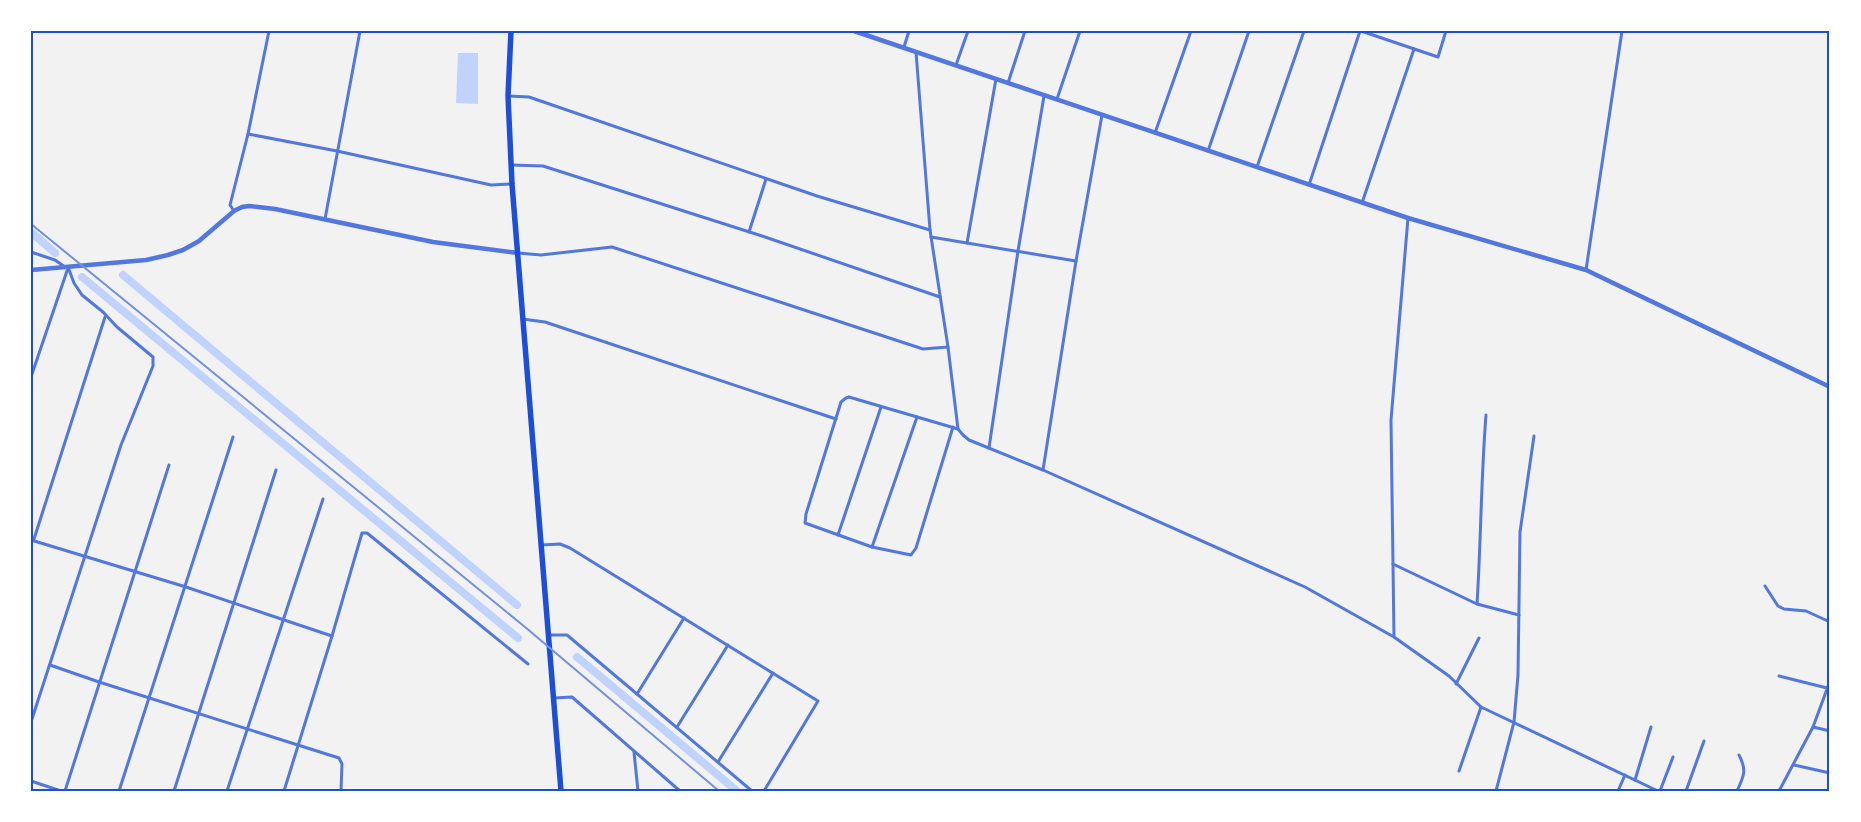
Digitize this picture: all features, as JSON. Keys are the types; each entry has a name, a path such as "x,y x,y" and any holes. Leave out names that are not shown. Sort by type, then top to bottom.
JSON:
{"highway":[{"path":"511,31 508,96 512,184 561,791"}],"street":[{"path":"234,211 230,205 248,134 269,31"},
{"path":"324,220 360,31"},
{"path":"854,31 1362,203 1586,270 1830,387"},
{"path":"904,48 909,31"},
{"path":"956,66 968,31"},
{"path":"1007,83 1025,31"},
{"path":"1057,100 1080,31"},
{"path":"1154,133 1191,31"},
{"path":"1208,151 1249,31"},
{"path":"1257,168 1304,31"},
{"path":"1309,185 1360,31 1438,58 1446,31"},
{"path":"1586,270 1622,31"},
{"path":"1362,203 1414,50"},
{"path":"916,52 930,230 948,347 958,429"},
{"path":"967,243 996,79"},
{"path":"508,96 529,97 766,179 930,230"},
{"path":"989,448 1018,251 1044,96"},
{"path":"1043,470 1076,261 1102,115"},
{"path":"248,134 337,151 491,185 512,184"},
{"path":"511,165 543,166 749,232 940,297"},
{"path":"749,232 766,179"},
{"path":"31,270 146,260 183,250 199,241 234,211 249,206 275,209 433,242 518,253 541,255 612,248 923,349 948,347"},
{"path":"1394,637 1391,420 1408,218"},
{"path":"931,238 1076,261"},
{"path":"31,252 55,260 67,267 82,295 153,357 153,366 120,445 31,722"},
{"path":"31,377 67,267"},
{"path":"105,316 33,540 186,587 332,636"},
{"path":"522,319 545,322 836,419"},
{"path":"953,427 914,553 911,555 872,547 805,523 804,520 841,402 849,397 881,407 953,427 958,429 970,440 1043,470 1305,587 1394,637 1449,676 1481,707 1659,791 1673,757"},
{"path":"838,536 881,407"},
{"path":"1477,604 1481,478 1486,415"},
{"path":"872,547 916,417"},
{"path":"1496,791 1514,722 1518,675 1520,532 1534,436"},
{"path":"119,791 233,437"},
{"path":"31,781 63,791 169,465"},
{"path":"174,791 276,470"},
{"path":"227,791 322,499"},
{"path":"284,791 362,533 367,533 528,664"},
{"path":"541,545 560,544 570,548 818,701 764,791"},
{"path":"1393,564 1477,604 1519,615"},
{"path":"1765,586 1778,606 1784,610 1806,611 1830,622"},
{"path":"637,694 684,618"},
{"path":"548,635 567,635 752,791"},
{"path":"1456,684 1479,638"},
{"path":"677,727 728,645"},
{"path":"50,665 339,758 342,764 341,791"},
{"path":"718,762 774,673"},
{"path":"1779,676 1829,685 1813,727 1779,791"},
{"path":"553,698 572,697 680,791"},
{"path":"1459,771 1481,707"},
{"path":"1635,780 1651,727"},
{"path":"1813,727 1830,731"},
{"path":"1686,791 1704,741"},
{"path":"634,752 638,791"},
{"path":"1737,791 1744,776 1744,765 1739,755"},
{"path":"1794,765 1830,773"},
{"path":"1618,791 1625,775"}],"water":[{"path":"458,53 478,53 478,104 456,103"}],"waterway":[{"path":"31,232 55,253"},
{"path":"123,275 517,605"},
{"path":"82,277 518,638"},
{"path":"577,657 737,791"}],"railway":[{"path":"31,224 525,627 719,791"}]}
